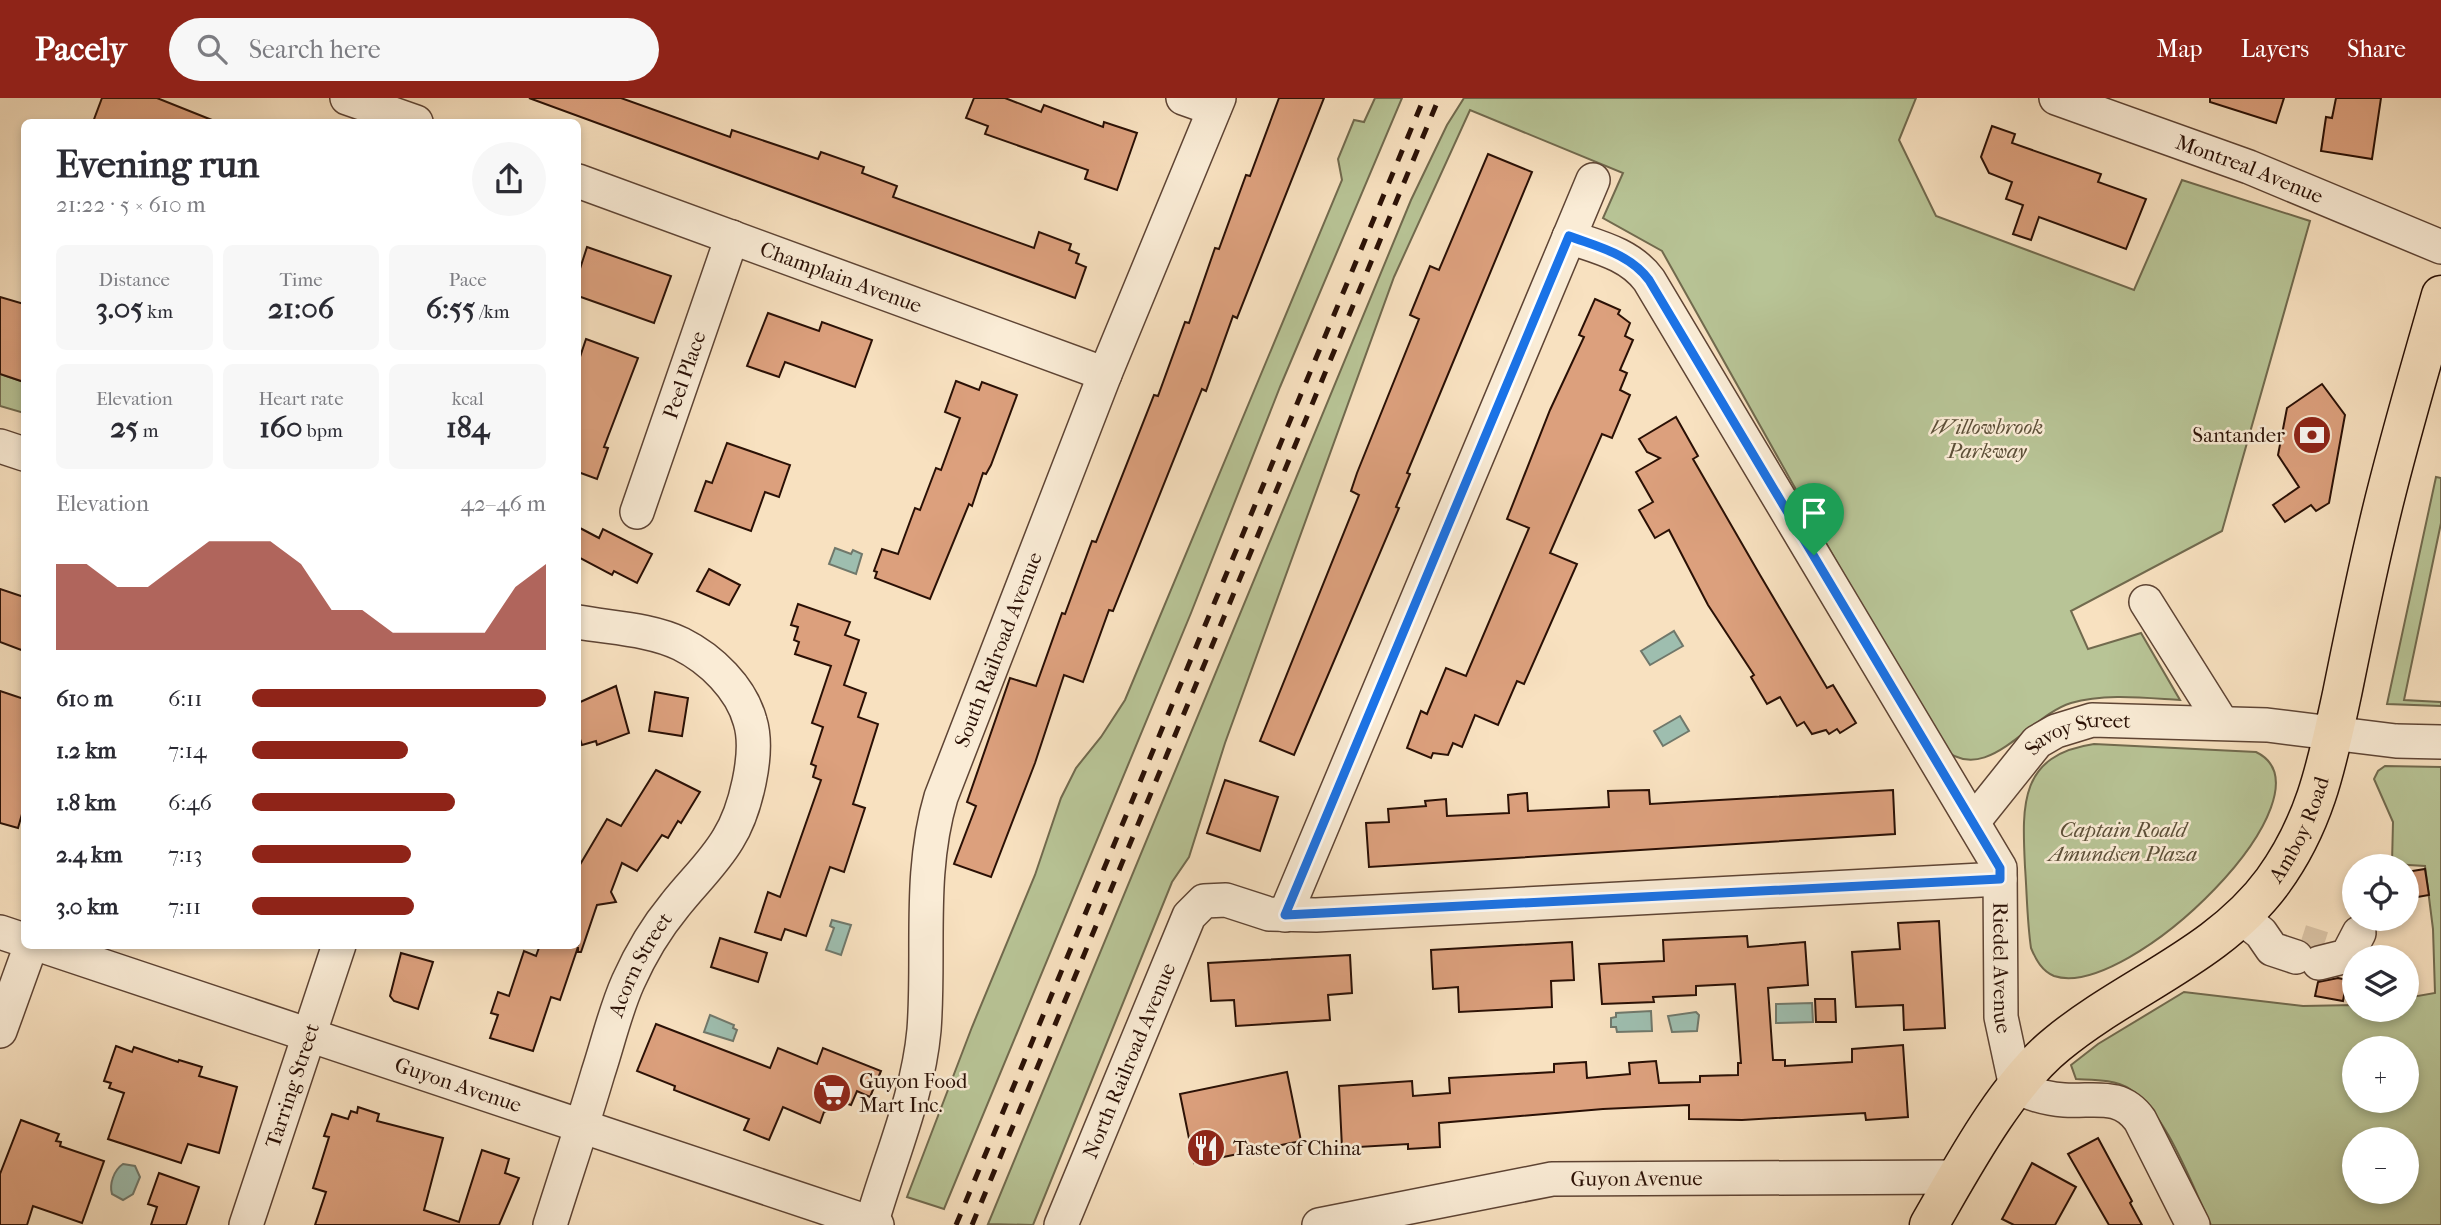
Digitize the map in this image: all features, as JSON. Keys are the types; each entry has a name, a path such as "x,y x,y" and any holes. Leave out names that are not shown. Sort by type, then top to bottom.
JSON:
{"main road":[{"name":"Amboy Road","path":"1929,1225 2016,1087 2040,1058 2067,1035 2186,960 2251,925 2308,819 2323,781 2377,530 2441,295"}],"street":[{"path":"348,98 408,119"},
{"path":"1183,98 1217,104"},
{"name":"Montreal Avenue","path":"2056,98 2249,167 2441,247"},
{"name":"South Railroad Avenue","path":"873,1224 922,1048 926,875 934,818 1105,374 1217,104"},
{"path":"1593,180 1285,915 2000,879"},
{"name":"Champlain Avenue","path":"581,182 1105,374"},
{"name":"Riedel Avenue","path":"1569,236 1620,256 1637,266 1649,280 2000,868 2001,1026 2016,1087"},
{"name":"Peel Place","path":"637,512 732,237"},
{"path":"0,446 21,453"},
{"path":"2146,602 2222,723"},
{"name":"Acorn Street","path":"550,1225 627,984 644,951 674,905 711,866 731,835 744,802 750,773 751,722 725,678 706,659 680,644 656,635 581,622"},
{"name":"Savoy Street","path":"1973,822 2029,751 2056,731 2105,719 2222,723 2441,742"},
{"name":"North Railroad Avenue","path":"1061,1225 1189,916 1204,901 1226,900 1255,911 1285,915"},
{"path":"2251,925 2323,950"},
{"path":"0,932 21,939"},
{"path":"0,1031 29,949"},
{"name":"Guyon Avenue","path":"52,949 582,1124 873,1224"},
{"name":"Tarring Street","path":"246,1225 339,949"},
{"path":"2016,1087 2052,1098 2108,1099 2129,1107 2140,1120 2193,1225"},
{"name":"Guyon Avenue","path":"1319,1225 1552,1179 1957,1177"}],"green space":[{"path":"1375,98 1402,98 1280,387 1191,613 944,1209 907,1197 972,1027 1035,875 1061,798 1076,768 1101,737 1125,700 1342,180 1338,159 1354,120 1364,122"},
{"name":"Willowbrook Parkway","path":"1464,98 1916,98 1899,140 1936,216 2134,290 2182,180 2310,221 2222,531 2071,611 2088,649 2141,633 2180,700 2111,697 2071,703 2055,710 2007,746 1974,760 1957,757 1940,746 1662,251 1603,218 1623,173 1470,110 1394,277 1225,743 1189,857 1172,882 1033,1225 988,1224 1411,200 1447,125"},
{"path":"0,374 21,381 21,412 0,406"},
{"path":"2436,477 2441,478 2441,523 2404,700 2441,702 2441,706 2387,704"},
{"name":"Captain Roald Amundsen Plaza","path":"2094,744 2256,752 2275,774 2271,808 2249,847 2215,889 2173,927 2129,957 2088,975 2054,976 2040,965 2031,948 2024,844 2026,804 2030,786 2038,771 2051,759 2069,750"},
{"path":"2385,766 2441,767 2441,1225 2211,1225 2177,1151 2155,1114 2143,1100 2117,1083 2076,1079 2071,1065 2098,1044 2184,992 2303,1006 2342,1005 2342,1022 2419,1022 2419,996 2435,993 2433,929 2425,866 2419,866 2419,854 2392,854 2393,822 2374,779 2378,771"}],"shaded area":[{"path":"835,548 851,554 853,550 862,554 856,574 829,564"},
{"path":"1674,631 1683,646 1650,665 1641,651"},
{"path":"1680,716 1689,731 1663,746 1654,731"},
{"path":"832,920 851,925 841,955 826,950 834,928 830,926"},
{"path":"1812,1003 1813,1022 1776,1023 1776,1004"},
{"path":"1651,1011 1652,1031 1617,1032 1616,1027 1611,1027 1611,1018 1616,1017 1616,1013"},
{"path":"1696,1012 1699,1015 1697,1031 1672,1032 1668,1016"},
{"path":"710,1015 734,1025 733,1028 737,1030 733,1041 704,1032"},
{"path":"123,1164 135,1166 140,1177 133,1194 123,1200 112,1194 111,1186 115,1173"}],"building":[{"path":"102,98 157,98 210,119 94,119"},
{"path":"529,98 621,98 730,137 732,130 818,159 821,152 864,167 862,173 897,186 893,197 1034,248 1039,232 1071,244 1069,250 1079,254 1076,263 1086,267 1075,298"},
{"path":"974,98 1005,98 1041,112 1044,105 1103,127 1104,122 1137,133 1117,190 1085,179 1088,170 985,134 988,126 966,118"},
{"path":"1279,98 1324,98 1237,318 1233,316 1206,391 1202,389 1113,611 1109,610 1083,682 1064,675 1035,763 991,877 954,864 976,806 967,802 1010,678 1036,686 1062,613 1065,614 1092,541 1096,542 1154,395 1158,396 1185,322 1189,323 1215,248 1219,249 1246,175 1250,176"},
{"path":"2210,98 2284,98 2276,123 2210,102"},
{"path":"2336,98 2381,98 2372,159 2321,151 2326,117 2332,118"},
{"path":"1992,126 2015,134 2012,143 2101,174 2098,182 2146,199 2126,249 2039,217 2031,240 2013,234 2023,205 2006,199 2012,182 1989,173 1981,157"},
{"path":"1488,154 1532,172 1407,473 1410,474 1396,507 1399,508 1294,755 1260,741 1359,495 1351,491 1357,473 1419,319 1410,315 1430,266 1439,270"},
{"path":"587,247 671,276 654,323 581,297 581,266"},
{"path":"0,297 21,303 21,381 0,374"},
{"path":"1595,299 1620,310 1618,314 1630,323 1625,336 1633,340 1620,370 1627,373 1620,390 1630,395 1612,438 1602,434 1550,553 1577,564 1524,684 1517,681 1498,725 1475,715 1462,747 1453,743 1448,755 1433,753 1431,758 1407,748 1421,711 1427,714 1446,668 1466,676 1529,528 1507,519 1550,410 1584,337 1579,335"},
{"path":"768,313 819,331 822,322 872,340 855,387 785,362 779,377 747,366"},
{"path":"586,339 638,358 604,447 608,448 597,479 581,473 581,354"},
{"path":"956,381 979,390 982,382 1017,395 991,465 986,474 983,473 972,506 969,504 930,599 875,578 877,572 874,571 882,549 898,554 915,508 920,510 936,468 941,470 960,418 945,412"},
{"name":"Santander","path":"2322,384 2345,415 2329,503 2316,511 2311,505 2285,522 2273,505 2299,487 2278,455 2287,408"},
{"path":"1676,417 1698,456 1693,459 1760,575 1827,688 1833,685 1856,723 1840,733 1837,729 1829,734 1826,730 1812,734 1804,722 1797,726 1780,697 1767,704 1751,677 1754,675 1708,605 1669,530 1655,538 1639,510 1653,502 1636,472 1660,458 1647,452 1639,439"},
{"path":"727,443 790,465 779,497 765,492 751,531 695,511 706,481 712,483"},
{"path":"581,529 599,538 603,529 652,554 637,583 614,571 612,575 581,559"},
{"path":"709,569 740,585 729,605 697,591"},
{"path":"0,589 21,596 21,650 0,642"},
{"path":"798,604 850,622 845,635 859,640 844,685 866,693 858,717 878,724 853,804 865,808 844,872 830,867 806,936 785,929 781,940 755,932 768,892 780,897 821,780 813,777 816,766 811,764 823,727 812,723 831,666 795,654 799,642 794,640 798,627 791,625"},
{"path":"616,686 629,733 597,745 596,741 582,745 581,702"},
{"path":"0,691 21,698 21,818 18,828 0,823"},
{"path":"655,692 688,698 682,736 649,731"},
{"path":"656,770 700,792 681,823 678,821 668,838 662,835 637,871 622,863 611,892 616,902 597,905 581,952 578,952 578,949 581,949 581,863 607,819 621,826"},
{"path":"1225,780 1278,797 1260,851 1207,833"},
{"path":"1649,790 1650,804 1893,790 1895,834 1369,867 1366,823 1389,822 1388,809 1426,806 1425,801 1446,799 1447,816 1509,813 1508,795 1527,793 1528,811 1609,807 1608,791"},
{"path":"2425,869 2429,895 2419,897 2419,870"},
{"path":"1939,921 1945,1028 1904,1030 1903,1005 1856,1007 1852,952 1900,949 1898,923"},
{"path":"1747,936 1748,947 1805,942 1808,985 1768,988 1773,1060 1785,1060 1785,1066 1852,1062 1852,1049 1903,1045 1908,1117 1866,1120 1865,1113 1742,1120 1689,1119 1689,1105 1603,1109 1439,1123 1440,1147 1408,1149 1408,1144 1342,1148 1339,1086 1412,1081 1413,1096 1450,1093 1449,1078 1554,1072 1554,1064 1586,1062 1587,1078 1630,1074 1629,1063 1656,1061 1659,1083 1700,1082 1700,1076 1738,1075 1738,1063 1741,1063 1735,984 1696,986 1696,995 1653,997 1654,1002 1602,1004 1599,964 1664,961 1663,940"},
{"path":"720,938 767,953 758,982 711,967"},
{"path":"1572,942 1574,980 1551,981 1552,1007 1459,1012 1458,987 1433,989 1431,950"},
{"path":"539,949 577,949 560,1000 551,997 533,1051 490,1038 498,1015 491,1013 498,992 509,996 524,951 536,956"},
{"path":"401,953 433,962 418,1009 394,1001 390,996"},
{"path":"1350,955 1352,993 1328,995 1330,1020 1236,1026 1234,1000 1211,1001 1208,963"},
{"path":"2342,979 2342,1001 2315,996 2318,982"},
{"path":"1815,999 1835,999 1836,1022 1816,1022"},
{"path":"656,1024 770,1068 778,1048 817,1064 823,1048 881,1071 870,1097 857,1091 851,1105 845,1103 824,1112 820,1123 783,1107 769,1140 744,1130 749,1119 674,1090 675,1086 637,1071"},
{"path":"116,1046 132,1052 134,1047 202,1067 199,1076 237,1087 219,1153 188,1144 181,1163 108,1139 124,1093 109,1088 111,1083 104,1081"},
{"path":"1287,1072 1301,1141 1194,1163 1180,1094"},
{"path":"358,1107 379,1114 377,1121 443,1138 424,1210 459,1222 482,1150 509,1159 505,1173 519,1178 499,1225 315,1225 326,1192 313,1188 329,1137 324,1136 332,1114 348,1119 351,1111 357,1113"},
{"path":"21,1120 59,1134 56,1141 61,1142 60,1146 104,1161 82,1223 33,1206 27,1225 0,1225 0,1174"},
{"path":"2098,1138 2142,1225 2109,1225 2068,1154"},
{"path":"2032,1163 2076,1187 2055,1225 2014,1225 2002,1219"},
{"path":"159,1173 199,1187 186,1225 151,1225 157,1207 148,1204"}],"tunnel":[{"path":"2301,941 2323,948"}],"railway":[{"path":"956,1225 1424,98"},
{"path":"972,1225 1439,98"}],"place":[{"name":"Santander","path":"2312,435"},
{"name":"Guyon Food Mart Inc.","path":"832,1093"},
{"name":"Taste of China","path":"1206,1148"}],"route":[{"path":"1569,236 1620,256 1644,272 1814,555 2000,868 2000,879 1285,915 1569,236"}]}
